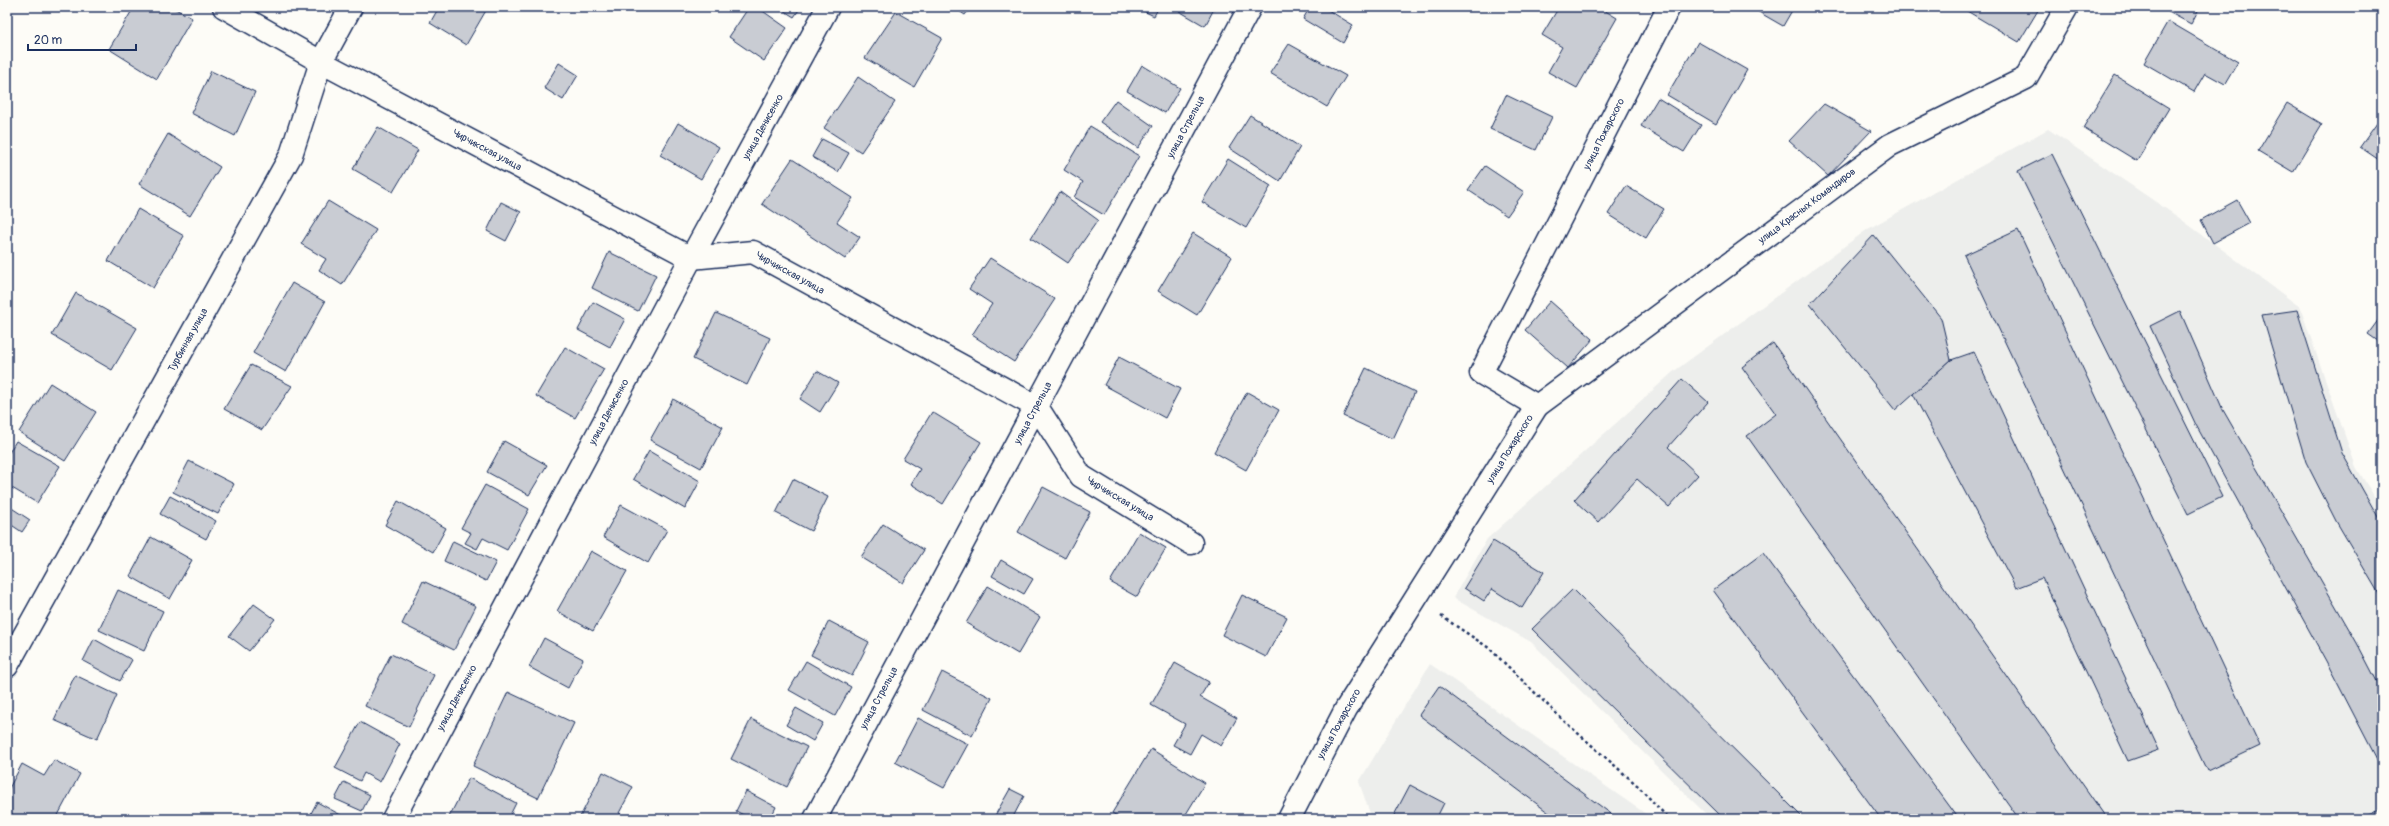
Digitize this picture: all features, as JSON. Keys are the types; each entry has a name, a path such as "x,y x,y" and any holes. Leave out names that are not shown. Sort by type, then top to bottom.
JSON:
{"street":[{"name":"Чирчикская улица","path":"224,7 321,62 691,258 753,252 1037,407 1081,476 1191,543"},
{"name":"Турбинная улица","path":"7,666 291,155 321,62 351,7"},
{"name":"улица Денисенко","path":"393,819 691,258 828,7"},
{"name":"улица Стрельца","path":"816,819 893,670 1037,407 1250,7"},
{"name":"улица Пожарского","path":"1289,819 1346,709 1537,406 1481,373 1669,7"},
{"name":"улица Красных Командиров","path":"1537,406 1890,145 2026,78 2067,7"}],"path":[{"path":"1415,599 1489,648 1564,721 1638,786 1669,819"}],"shaded area":[{"path":"2048,129 2178,217 2300,307 2356,467 2382,509 2382,819 1711,819 1531,642 1453,598 1487,539 1673,372 1868,229"},
{"path":"1430,664 1653,819 1372,819 1359,782"}],"building":[{"path":"134,7 172,7 192,18 157,79 109,49"},
{"path":"439,7 488,7 466,45 430,23"},
{"path":"749,7 757,7 787,28 764,61 729,37"},
{"path":"778,7 801,7 794,17"},
{"path":"953,7 971,7 965,15"},
{"path":"1135,7 1159,7 1154,16"},
{"path":"1172,7 1215,7 1205,26"},
{"path":"1310,7 1323,7 1353,25 1343,43 1303,19"},
{"path":"1559,7 1599,7 1617,18 1577,88 1548,72 1562,47 1542,35"},
{"path":"1750,7 1794,7 1783,26"},
{"path":"1970,7 2040,7 2019,42 1967,11"},
{"path":"2159,7 2200,7 2191,24"},
{"path":"896,12 942,38 914,87 865,58"},
{"path":"2168,21 2238,62 2225,84 2205,73 2194,92 2144,63"},
{"path":"1698,42 1747,70 1716,124 1667,95"},
{"path":"1289,44 1346,76 1327,107 1270,73"},
{"path":"559,63 578,75 563,100 544,88"},
{"path":"1142,65 1180,88 1165,113 1127,91"},
{"path":"211,71 255,92 235,136 191,113"},
{"path":"2115,75 2169,108 2137,161 2083,128"},
{"path":"858,77 895,102 861,152 824,128"},
{"path":"1506,95 1552,117 1536,150 1490,129"},
{"path":"1658,98 1701,125 1684,152 1641,126"},
{"path":"1116,100 1153,126 1138,148 1100,122"},
{"path":"2287,103 2322,124 2293,172 2258,151"},
{"path":"1824,104 1871,131 1828,176 1789,141"},
{"path":"1250,115 1300,147 1280,181 1229,148"},
{"path":"2382,116 2382,162 2360,147"},
{"path":"678,123 719,147 701,179 660,155"},
{"path":"1090,126 1139,156 1104,215 1074,197 1083,182 1064,170"},
{"path":"378,127 418,150 393,192 353,169"},
{"path":"168,134 220,167 190,216 139,184"},
{"path":"822,139 849,153 838,172 812,157"},
{"path":"2052,154 2222,497 2188,514 2018,171"},
{"path":"792,159 853,198 837,222 860,237 845,259 762,204"},
{"path":"1228,159 1271,186 1246,228 1202,202"},
{"path":"1485,166 1524,192 1507,216 1468,190"},
{"path":"1626,186 1664,209 1646,238 1608,214"},
{"path":"1060,192 1098,220 1068,263 1031,238"},
{"path":"2237,200 2250,223 2213,243 2201,220"},
{"path":"328,201 376,230 342,285 319,270 326,259 301,244"},
{"path":"501,202 521,212 506,241 487,231"},
{"path":"138,209 184,236 153,288 108,261"},
{"path":"2018,230 2260,746 2207,771 1964,255"},
{"path":"1193,233 1232,257 1197,315 1158,291"},
{"path":"1874,235 1941,318 1951,360 1895,410 1810,304"},
{"path":"609,252 656,275 638,311 592,288"},
{"path":"990,258 1055,299 1014,362 972,335 992,304 969,289"},
{"path":"292,283 325,302 286,372 253,353"},
{"path":"76,293 137,328 112,370 52,335"},
{"path":"1550,301 1593,339 1568,368 1525,330"},
{"path":"593,302 625,319 610,347 578,330"},
{"path":"2297,310 2342,453 2382,524 2382,599 2336,521 2306,462 2262,315"},
{"path":"2180,311 2223,410 2357,643 2382,691 2382,769 2326,661 2196,425 2150,326"},
{"path":"716,313 770,338 747,385 693,359"},
{"path":"2382,315 2382,344 2368,334"},
{"path":"1773,343 2107,819 2019,819 1747,436 1776,414 1742,367"},
{"path":"565,347 604,369 575,418 536,396"},
{"path":"1974,352 2159,750 2128,761 2042,578 2016,588 1913,394 1951,360"},
{"path":"1119,357 1180,389 1165,418 1104,385"},
{"path":"251,365 292,386 262,430 224,409"},
{"path":"1366,368 1415,392 1393,439 1343,416"},
{"path":"817,371 838,383 820,412 800,399"},
{"path":"1682,379 1708,402 1668,447 1698,475 1669,507 1637,479 1598,522 1574,500"},
{"path":"50,383 96,412 65,461 19,432"},
{"path":"1247,392 1279,410 1246,470 1214,452"},
{"path":"673,399 723,427 701,468 650,440"},
{"path":"932,412 981,442 943,504 911,484 920,469 903,459"},
{"path":"16,441 60,466 37,503 7,485 7,456"},
{"path":"504,441 547,465 529,495 487,472"},
{"path":"649,451 700,481 685,509 633,479"},
{"path":"189,461 234,484 218,514 173,492"},
{"path":"793,479 828,497 811,531 776,513"},
{"path":"485,485 529,509 507,550 483,538 477,549 465,543 471,533 461,528"},
{"path":"1043,487 1090,512 1065,558 1018,532"},
{"path":"170,496 216,521 206,539 160,514"},
{"path":"398,501 446,528 433,552 385,525"},
{"path":"7,505 30,520 22,532 7,522"},
{"path":"621,505 667,530 648,563 603,537"},
{"path":"883,524 924,550 903,583 861,557"},
{"path":"1139,532 1166,548 1137,597 1110,582"},
{"path":"151,537 192,560 170,599 130,576"},
{"path":"453,541 496,562 486,581 444,561"},
{"path":"1493,541 1544,572 1522,608 1492,589 1484,601 1464,588"},
{"path":"591,551 627,571 593,631 557,611"},
{"path":"1763,553 1959,819 1881,819 1713,590"},
{"path":"1001,560 1033,579 1024,594 992,576"},
{"path":"423,581 476,606 454,650 402,624"},
{"path":"988,586 1040,617 1018,654 966,623"},
{"path":"1573,589 1804,819 1724,819 1532,629"},
{"path":"118,590 163,611 144,651 99,630"},
{"path":"1242,595 1287,617 1266,657 1222,635"},
{"path":"254,604 275,619 249,651 229,636"},
{"path":"829,621 869,642 852,676 811,655"},
{"path":"544,638 583,659 568,688 529,667"},
{"path":"94,639 132,660 120,681 83,661"},
{"path":"391,654 434,675 409,727 365,706"},
{"path":"806,661 851,687 835,716 789,690"},
{"path":"1175,663 1209,682 1200,697 1237,718 1221,746 1201,734 1190,754 1173,745 1185,724 1151,705"},
{"path":"942,672 992,698 972,736 923,710"},
{"path":"75,675 117,695 97,739 54,720"},
{"path":"1439,686 1618,819 1557,819 1419,715"},
{"path":"508,692 574,723 538,798 473,766"},
{"path":"796,708 823,723 813,741 786,725"},
{"path":"918,718 968,744 944,788 895,762"},
{"path":"751,719 807,747 787,787 731,759"},
{"path":"360,722 400,744 380,782 364,773 360,781 335,768"},
{"path":"1151,749 1205,783 1183,819 1122,819 1112,813"},
{"path":"54,760 80,774 56,819 20,819 7,812 7,792 22,764 44,776"},
{"path":"603,772 633,787 619,813 631,819 579,819"},
{"path":"469,778 516,803 508,819 448,819"},
{"path":"344,782 370,795 362,811 335,799"},
{"path":"1410,785 1444,803 1436,819 1392,819"},
{"path":"1010,789 1024,796 1012,819 993,819"},
{"path":"746,791 776,807 770,819 751,819 736,811"},
{"path":"317,802 348,819 308,819"},
{"path":"2382,809 2382,819 2361,819"}]}
